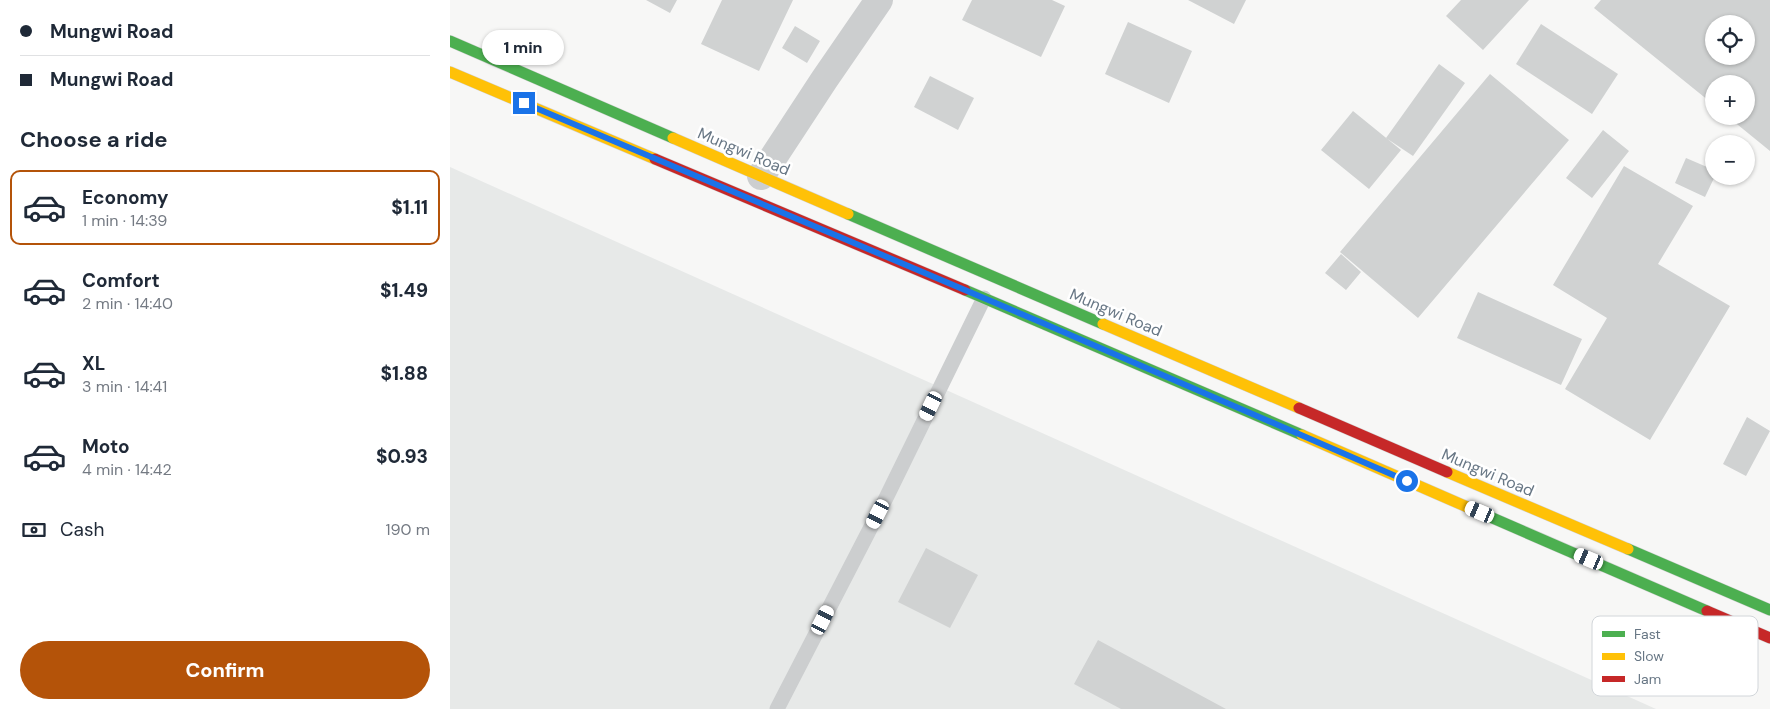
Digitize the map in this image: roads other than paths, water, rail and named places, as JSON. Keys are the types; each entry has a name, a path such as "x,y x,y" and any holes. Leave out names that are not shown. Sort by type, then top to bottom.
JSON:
{"main road":[{"name":"Mungwi Road","path":"450,41 1770,610"},
{"path":"450,72 984,298 1719,616"},
{"path":"1758,633 1770,638"}],"street":[{"path":"761,176 879,0"}],"lane":[{"path":"777,709 887,496 984,298"}]}
